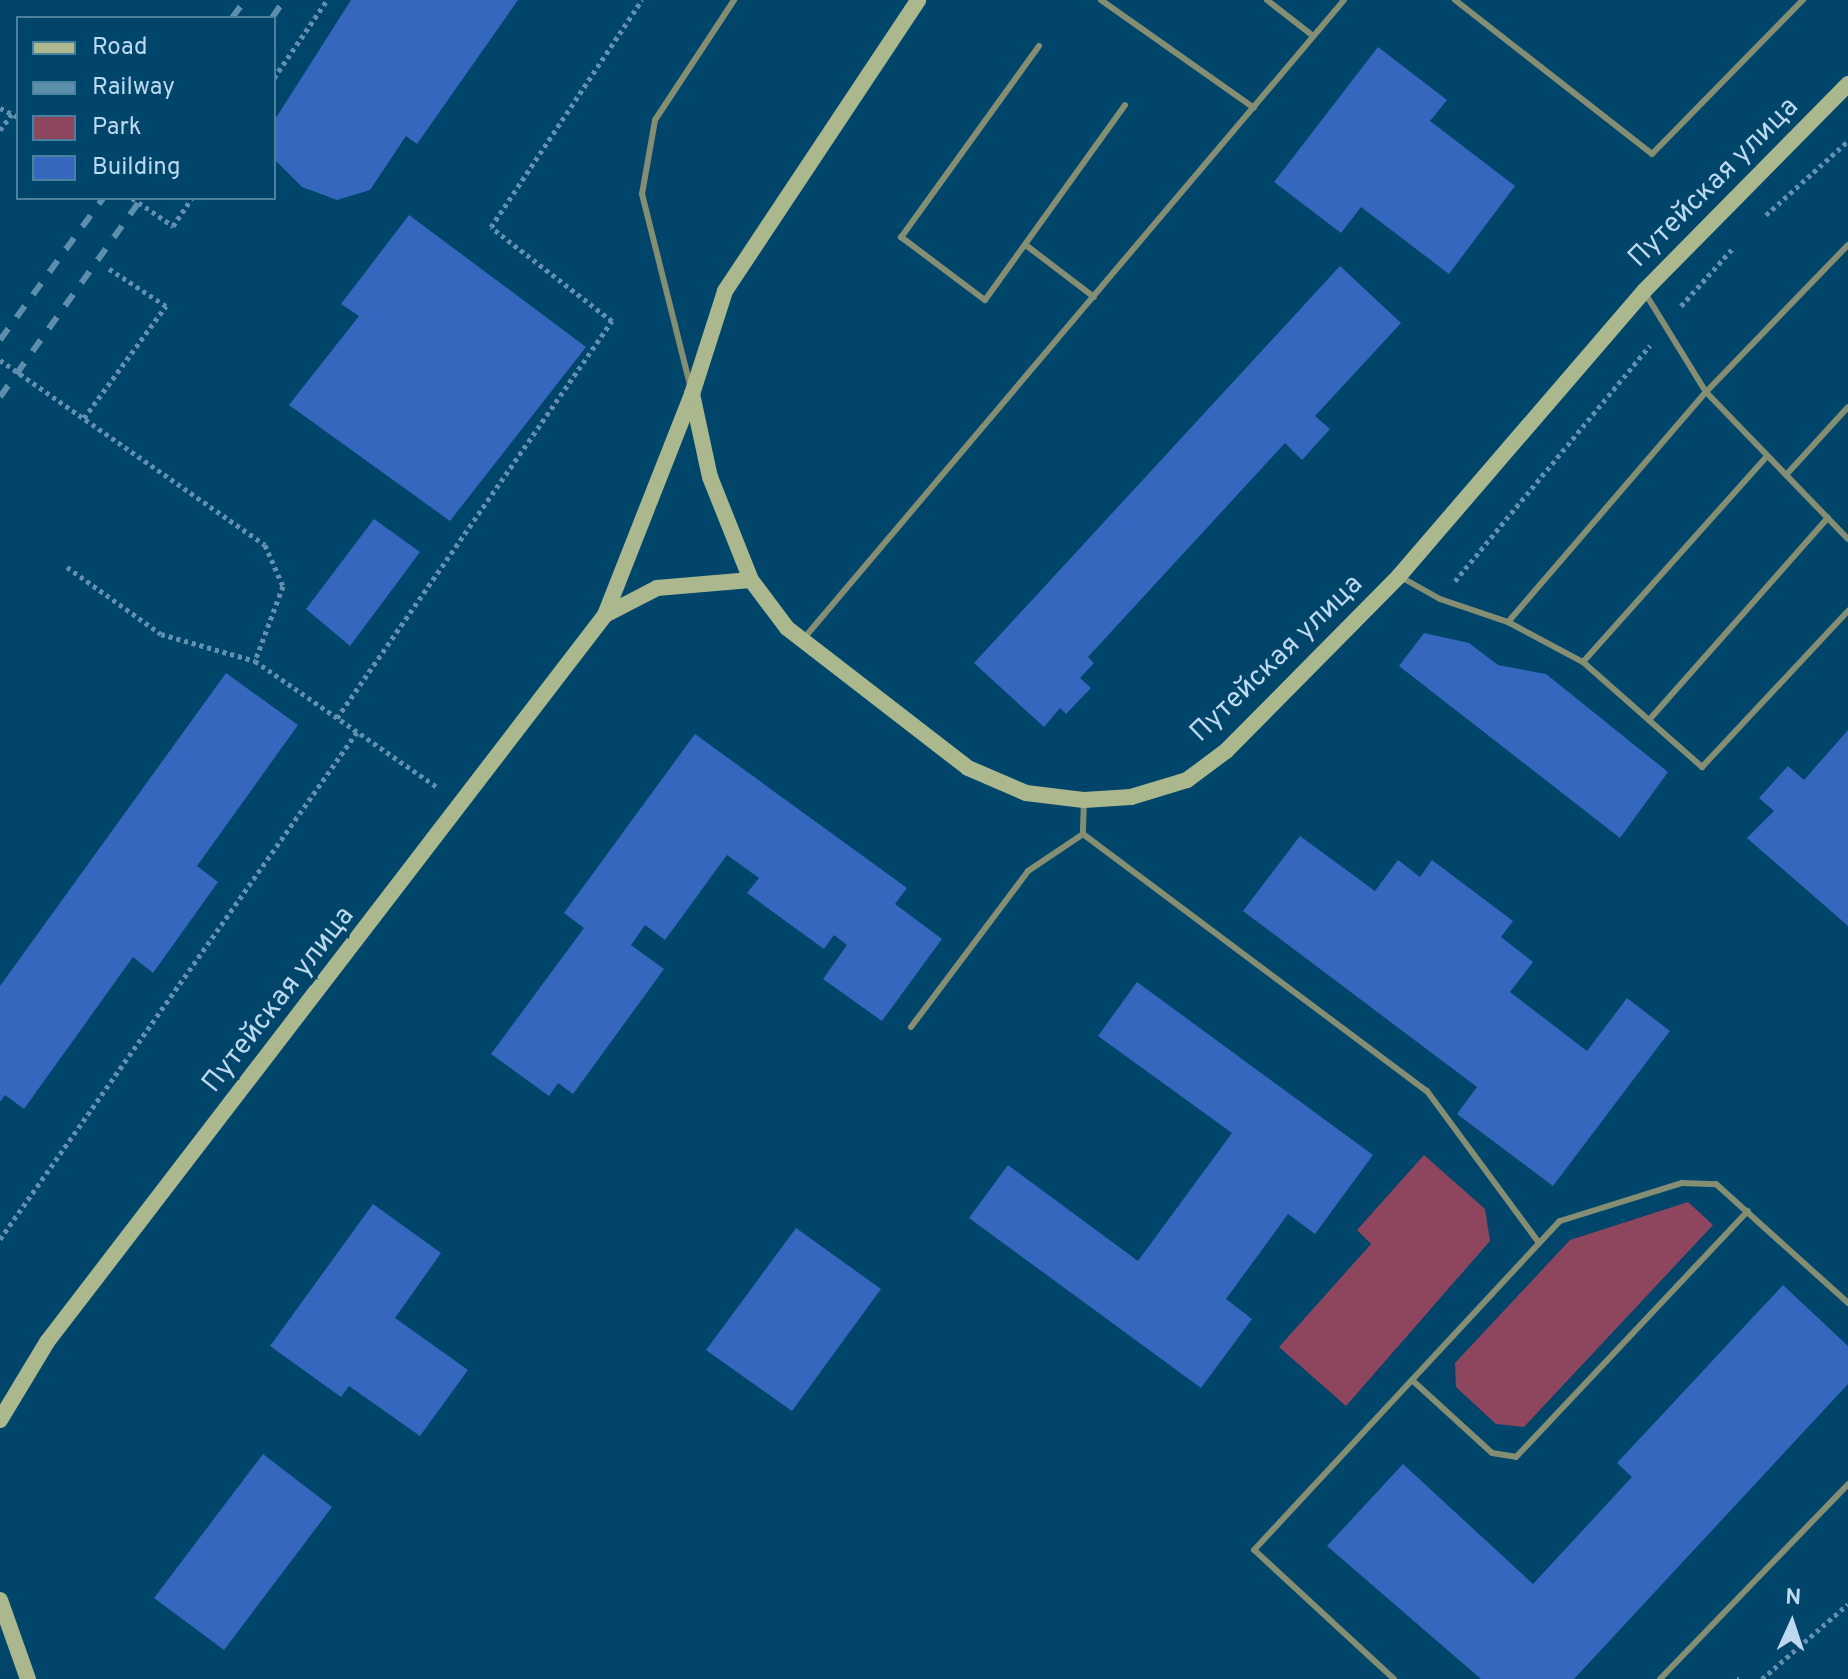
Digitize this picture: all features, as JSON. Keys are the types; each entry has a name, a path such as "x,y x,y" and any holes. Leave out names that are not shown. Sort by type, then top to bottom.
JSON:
{"street":[{"path":"605,615 692,394 725,291 918,0"},
{"name":"Путейская улица","path":"692,394 710,477 751,580 802,640 968,768 1026,793 1084,800 1131,797 1187,780 1226,751 1399,576 1644,291 1848,84"},
{"path":"605,615 657,588 751,580"},
{"name":"Путейская улица","path":"0,1420 47,1342 463,804 605,615"},
{"path":"0,1600 28,1679"}],"lane":[{"path":"692,394 642,194 655,120 734,0"},
{"path":"1101,0 1254,108"},
{"path":"1267,0 1313,36"},
{"path":"802,640 1344,0"},
{"path":"1455,0 1652,154 1803,0"},
{"path":"1039,46 901,237 985,300 1027,246 1125,105"},
{"path":"1508,622 1706,392 1848,245"},
{"path":"1027,246 1094,297"},
{"path":"1644,291 1706,392 1848,539"},
{"path":"1786,475 1848,407"},
{"path":"1583,662 1767,456"},
{"path":"1649,720 1828,518"},
{"path":"1399,576 1440,599 1508,622 1583,662 1702,767 1848,611"},
{"path":"1083,834 1084,800"},
{"path":"911,1027 1028,871 1083,834"},
{"path":"1083,834 1427,1091 1539,1243"},
{"path":"1394,1679 1254,1550 1560,1221 1682,1183 1716,1184 1848,1303"},
{"path":"1412,1380 1492,1453 1516,1457 1748,1211"},
{"path":"1660,1679 1848,1484"}],"path":[{"path":"276,75 327,0"},
{"path":"337,718 612,321 491,227 642,0"},
{"path":"0,108 15,116 0,130"},
{"path":"1754,227 1848,141"},
{"path":"135,200 173,226 191,200"},
{"path":"1440,599 1666,325 1744,237"},
{"path":"84,418 166,306 108,268"},
{"path":"0,360 265,545 283,586 255,661"},
{"path":"67,567 161,634 255,661 463,804"},
{"path":"0,1239 357,732"},
{"path":"1762,1679 1848,1604"}],"green space":[{"path":"1424,1155 1485,1209 1490,1241 1346,1406 1279,1347 1371,1244 1357,1230"},
{"path":"1688,1202 1713,1225 1524,1427 1496,1424 1456,1387 1455,1363 1570,1240"}],"building":[{"path":"351,0 518,0 417,144 406,136 370,190 337,200 302,187 276,161 276,118"},
{"path":"1378,47 1447,100 1430,121 1515,186 1449,274 1361,207 1341,233 1274,182"},
{"path":"409,215 586,347 450,521 289,405 359,316 341,304"},
{"path":"1340,266 1401,323 1315,416 1330,429 1302,460 1285,443 1088,657 1094,663 1080,678 1091,688 1066,714 1060,708 1044,727 974,663"},
{"path":"374,519 420,552 350,646 306,609"},
{"path":"1424,633 1469,643 1498,665 1546,674 1668,772 1620,838 1399,666"},
{"path":"226,673 298,725 197,866 218,882 153,973 133,957 24,1109 5,1095 0,1102 0,986"},
{"path":"1848,730 1848,926 1747,838 1774,811 1759,798 1788,766 1804,780"},
{"path":"695,734 907,888 895,904 942,939 882,1021 823,979 847,945 834,935 824,949 747,893 759,878 727,855 665,940 645,925 631,945 664,969 573,1094 558,1083 549,1096 491,1054 584,928 564,913"},
{"path":"1300,836 1375,891 1398,860 1420,877 1432,860 1513,921 1501,937 1533,962 1510,992 1587,1051 1627,998 1670,1031 1553,1186 1457,1114 1477,1087 1243,911"},
{"path":"1137,982 1373,1155 1315,1234 1288,1214 1226,1299 1252,1319 1201,1388 969,1218 1008,1165 1138,1261 1232,1133 1098,1036"},
{"path":"373,1204 441,1253 395,1318 468,1370 420,1436 349,1386 341,1397 270,1346"},
{"path":"796,1228 881,1289 792,1411 706,1350"},
{"path":"1783,1285 1848,1346 1848,1384 1574,1679 1481,1679 1327,1546 1403,1464 1533,1584 1632,1477 1617,1463"},
{"path":"263,1454 332,1507 224,1650 154,1598"}],"railway":[{"path":"233,16 245,0"},
{"path":"273,16 284,0"},
{"path":"0,340 102,200"},
{"path":"0,397 141,200"}]}
